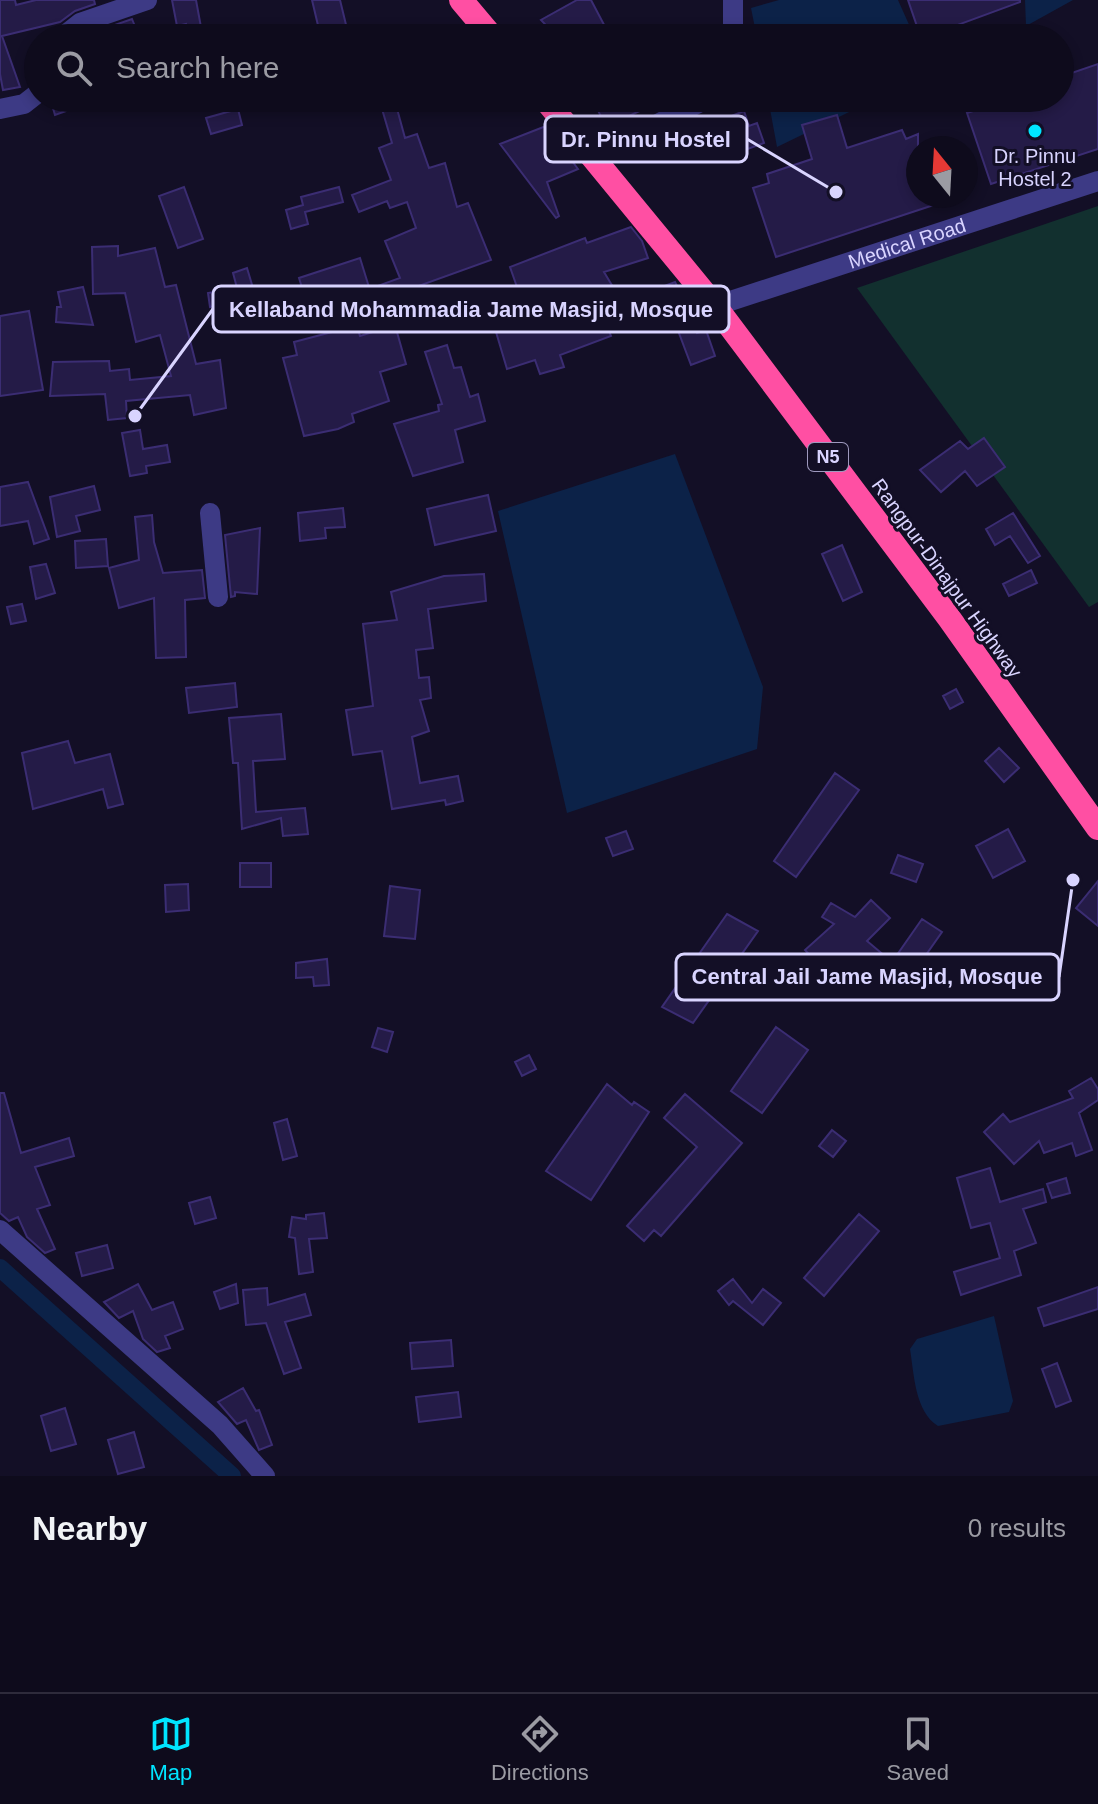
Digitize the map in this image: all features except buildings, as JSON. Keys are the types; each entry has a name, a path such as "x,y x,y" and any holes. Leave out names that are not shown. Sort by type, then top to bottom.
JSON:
{"highway":[{"path":"461,0 481,24"},
{"name":"Rangpur-Dinajpur Highway","path":"556,112 715,306 949,618 1098,828"}],"street":[{"path":"79,24 147,0"},
{"path":"733,0 733,24"},
{"path":"0,109 24,104"},
{"path":"594,157 681,112"},
{"name":"Medical Road","path":"715,306 1098,181"},
{"path":"210,513 218,597"},
{"path":"0,1230 220,1425 265,1476"}],"green space":[{"path":"1098,206 1098,602 1089,607 857,288"}],"water":[{"path":"779,0 898,0 909,24 754,24 751,8"},
{"path":"1025,0 1073,0 1030,24 1026,24"},
{"path":"771,112 849,112 777,147"},
{"path":"675,454 763,687 757,749 567,813 498,511"},
{"path":"994,1316 1013,1401 1009,1412 938,1426 924,1412 920,1402 910,1349 917,1339"}],"waterway":[{"path":"0,1268 232,1476"}],"place":[{"name":"Dr. Pinnu Hostel 2","path":"1035,131"},
{"name":"Dr. Pinnu Hostel","path":"836,192"},
{"name":"Kellaband Mohammadia Jame Masjid, Mosque","path":"135,416"},
{"name":"Central Jail Jame Masjid, Mosque","path":"1073,880"}]}
